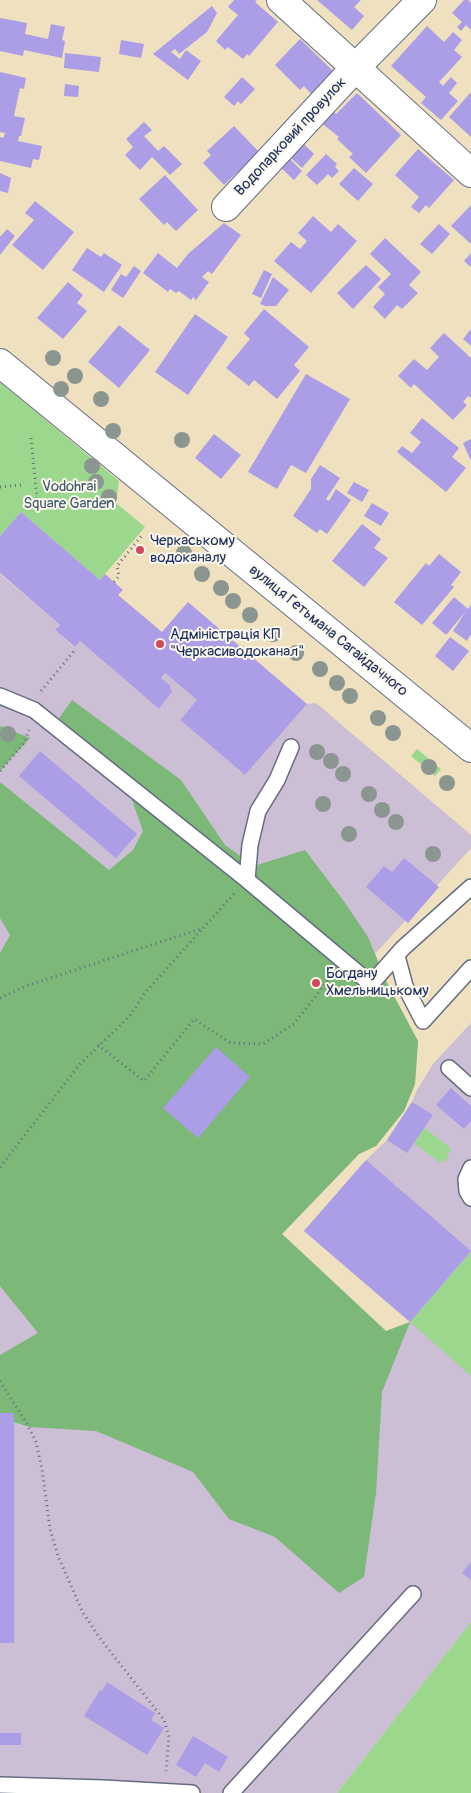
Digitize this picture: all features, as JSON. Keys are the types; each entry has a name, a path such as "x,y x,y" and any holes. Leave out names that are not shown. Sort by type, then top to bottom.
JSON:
{"street":[{"name":"Водопарковий провулок","path":"281,0 471,172"},
{"name":"Водопарковий провулок","path":"226,207 356,67 422,0"},
{"name":"вулиця Гетьмана Сагайдачного","path":"0,363 471,748"}],"lane":[{"path":"0,696 34,710 247,880 342,962 371,984 397,956 471,887"},
{"path":"247,880 250,845 258,811 276,780 290,747"},
{"path":"397,956 405,986 422,1021 471,968"},
{"path":"449,1068 471,1088"},
{"path":"471,1168 466,1179 467,1191 471,1198"},
{"path":"231,1793 413,1594"},
{"path":"0,1785 192,1793"}],"path":[{"path":"31,438 38,498"},
{"path":"0,487 22,485"},
{"path":"114,582 119,576 117,566 143,534"},
{"path":"0,1166 75,1070 98,1045 130,1016 148,990 247,880"},
{"path":"0,998 26,986 203,928"},
{"path":"98,1045 144,1081 194,1019 232,1043 262,1044 294,1024 342,962"},
{"path":"0,1381 36,1442 42,1469 50,1529 58,1556 82,1611 99,1637 158,1710 167,1727 170,1738 164,1792"}],"shaded area":[{"path":"0,574 60,625 55,630 74,647 80,641 159,709 172,692 170,685 161,678 165,673 197,700 180,720 245,775 307,704 316,703 471,835 471,848 375,954 388,985 418,1041 415,1084 404,1111 376,1146 359,1154 282,1234 386,1331 410,1322 304,1231 366,1160 387,1140 412,1102 433,1064 471,1023 471,1622 337,1793 0,1793"}],"green space":[{"name":"Vodohrai Square Garden","path":"0,382 119,481 116,503 145,527 100,580 21,512 0,536"},
{"path":"72,700 181,780 225,845 254,866 305,850 368,937 388,985 418,1041 415,1084 404,1111 376,1146 359,1154 282,1234 386,1331 410,1322 382,1392 376,1493 364,1577 339,1593 275,1537 229,1519 193,1472 96,1431 30,1427 0,1418 0,1355 38,1333 0,1286 0,953 10,935 0,918 0,782 109,870 133,850 143,831 126,783 59,718"},
{"path":"0,726 30,738 0,771"},
{"path":"417,749 441,769 435,776 411,756"},
{"path":"424,1128 451,1148 446,1161 439,1162 414,1143"},
{"path":"471,1252 471,1376 410,1322"},
{"path":"471,1622 471,1793 337,1793"}],"building":[{"path":"234,0 257,0 255,2 278,22 249,56 247,54 243,59 228,47 225,50 216,41 238,15 228,7"},
{"path":"317,0 361,0 354,7 364,16 352,30"},
{"path":"464,0 468,0 471,3 471,30 466,25 461,31 457,27 462,22 452,13"},
{"path":"212,6 217,13 207,32 179,54 175,49 171,52 180,59 186,50 201,61 188,80 153,54"},
{"path":"0,18 27,23 25,34 48,39 51,24 65,27 62,40 65,41 62,58 24,50 23,56 0,51"},
{"path":"427,26 444,42 453,32 462,40 454,50 462,57 439,82 443,86 451,77 457,83 449,93 458,101 441,120 421,103 426,97 391,66"},
{"path":"300,39 334,72 312,95 304,86 300,90 275,65"},
{"path":"121,40 144,44 141,58 119,54"},
{"path":"65,53 101,57 99,72 64,68"},
{"path":"0,72 26,78 24,89 20,88 14,116 25,118 18,141 42,146 39,160 33,159 31,168 0,161 0,137 3,138 5,133 0,132"},
{"path":"242,77 255,89 241,104 238,101 234,106 224,97"},
{"path":"65,84 79,86 78,97 64,96"},
{"path":"471,92 471,137 449,117"},
{"path":"357,93 401,135 366,173 349,157 353,154 337,139 339,137 320,122 331,109 336,114"},
{"path":"144,122 152,130 144,136 158,151 164,146 182,164 170,175 152,157 140,170 125,155 133,147 126,139"},
{"path":"234,126 259,152 224,185 203,163 211,155 207,151"},
{"path":"303,143 314,154 302,168 290,157"},
{"path":"418,149 454,180 429,208 426,205 419,213 411,207 419,197 395,175"},
{"path":"326,154 337,164 335,167 339,171 332,178 328,174 317,185 306,175"},
{"path":"289,158 302,171 294,180 280,167"},
{"path":"354,168 373,184 358,201 339,184"},
{"path":"0,173 11,178 8,193 0,191"},
{"path":"165,175 198,210 176,231 167,222 164,225 139,199"},
{"path":"35,201 74,232 43,270 12,245 34,220 25,213"},
{"path":"471,205 471,244 451,226"},
{"path":"313,216 331,232 338,224 357,241 311,293 274,261 291,242 300,249 307,241 298,233"},
{"path":"224,223 241,235 212,274 208,271 202,277 209,282 196,300 193,297 191,300 179,291 176,293 170,289 168,292 143,273 158,253 177,268 188,254"},
{"path":"439,224 450,234 432,254 420,244"},
{"path":"7,229 15,236 0,255 0,237"},
{"path":"385,238 421,272 409,285 418,293 402,309 397,305 385,319 373,307 385,294 378,287 391,274 370,254"},
{"path":"87,248 101,257 104,253 122,265 104,292 72,270"},
{"path":"471,253 471,267 464,261"},
{"path":"366,265 381,279 353,309 337,293"},
{"path":"134,266 141,271 123,298 111,290 121,274 126,277"},
{"path":"264,270 272,274 261,298 252,294"},
{"path":"273,277 289,290 276,306 265,306 260,304"},
{"path":"68,282 83,295 77,303 87,311 63,339 37,318"},
{"path":"264,309 309,347 294,365 300,371 277,399 254,380 249,386 226,368 250,339 244,333"},
{"path":"195,314 228,337 188,395 155,372"},
{"path":"119,325 150,350 119,388 88,362"},
{"path":"471,329 471,346 463,339"},
{"path":"444,333 471,358 471,398 468,396 463,402 467,405 453,420 414,384 411,388 398,376 414,359 427,370 439,357 430,348"},
{"path":"306,374 350,399 306,473 291,465 277,489 248,472"},
{"path":"422,418 459,448 452,457 466,468 446,492 397,452 402,446 412,453 421,442 410,433"},
{"path":"214,434 241,455 221,479 195,458"},
{"path":"471,439 471,461 463,443"},
{"path":"320,465 340,478 326,499 329,501 336,489 351,500 327,534 320,529 317,533 293,516 311,489 311,479"},
{"path":"354,482 369,490 362,502 347,493"},
{"path":"372,503 389,513 381,526 364,516"},
{"name":"Адміністрація КП \"Черкасиводоканал\"","path":"21,512 100,580 105,574 123,590 118,595 162,632 188,602 307,704 245,775 180,720 197,700 165,673 161,678 170,685 172,692 159,709 80,641 75,647 55,630 60,625 0,573 0,536"},
{"path":"362,524 381,539 374,548 388,558 364,587 332,561"},
{"path":"439,554 461,572 451,585 454,587 422,625 394,602 426,563 429,566"},
{"path":"454,597 468,609 471,605 471,634 467,641 453,631 466,611 446,635 432,623"},
{"path":"450,637 469,651 453,671 435,656"},
{"path":"40,751 137,834 116,858 19,776"},
{"path":"404,858 439,887 408,923 366,887 384,866 392,872"},
{"path":"216,1047 250,1077 198,1138 163,1108"},
{"path":"451,1088 471,1106 471,1121 464,1129 436,1105"},
{"path":"412,1102 433,1115 407,1153 387,1140"},
{"path":"366,1160 471,1251 410,1322 304,1231"},
{"path":"0,1413 14,1413 14,1643 0,1643"},
{"path":"471,1562 471,1580 462,1573"},
{"path":"107,1682 155,1713 151,1720 164,1728 147,1755 84,1716"},
{"path":"0,1733 21,1733 21,1745 0,1745"},
{"path":"193,1736 228,1757 219,1772 205,1763 196,1777 176,1765"}],"place":[{"name":"Черкаському водоканалу","path":"140,550"},
{"name":"Адміністрація КП \"Черкасиводоканал\"","path":"160,644"},
{"name":"Богдану Хмельницькому","path":"316,983"}]}
